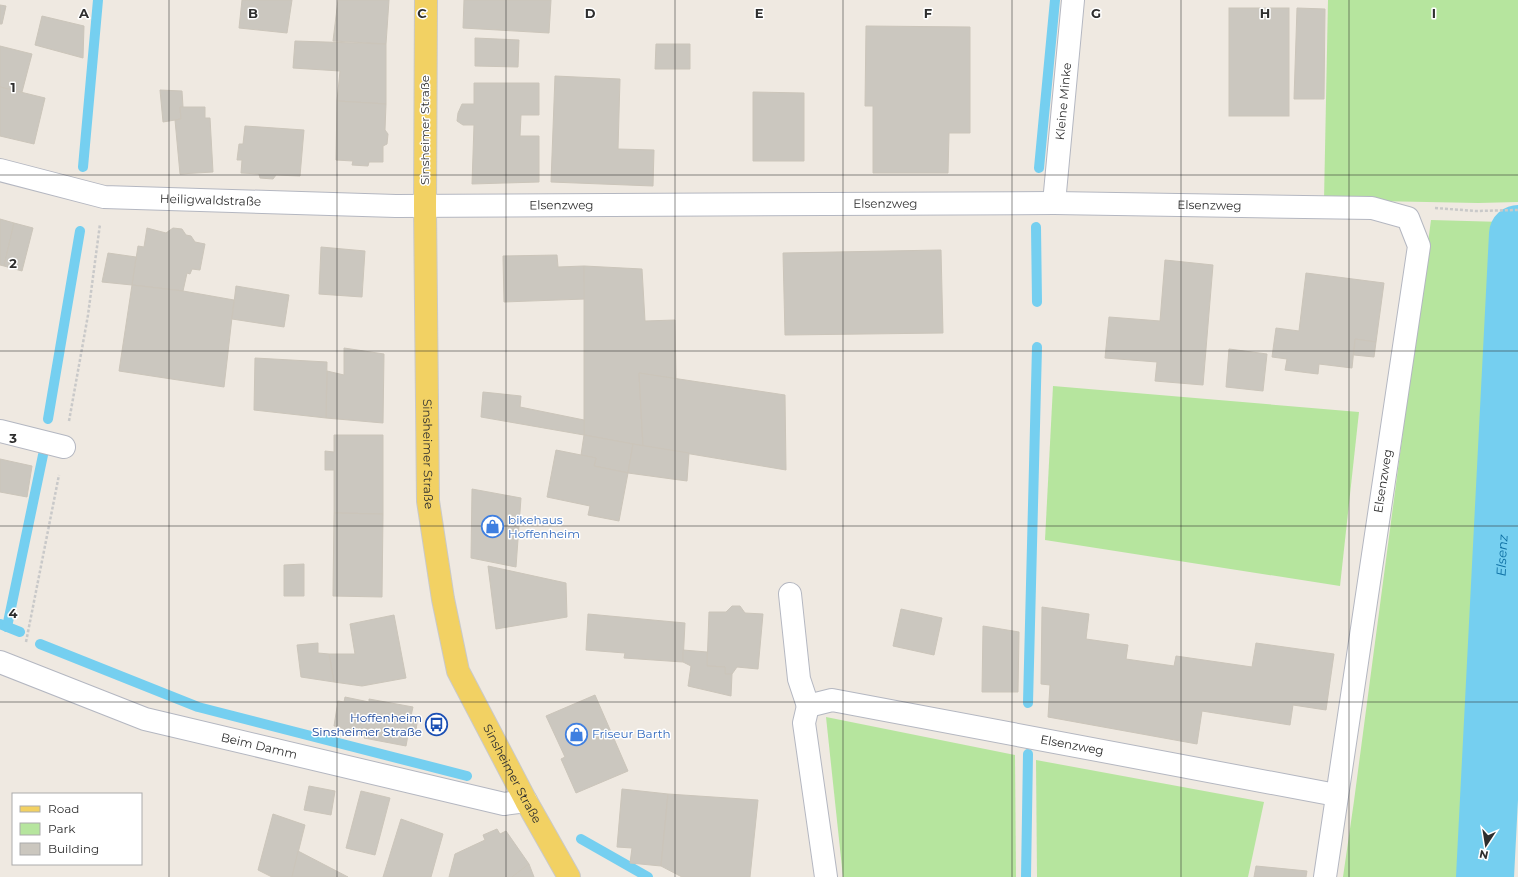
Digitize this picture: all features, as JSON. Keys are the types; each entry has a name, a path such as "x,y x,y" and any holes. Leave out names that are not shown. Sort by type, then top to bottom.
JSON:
{"main road":[{"name":"Sinsheimer Straße","path":"426,0 425,207 428,501 443,599 458,671 526,801 569,877"}],"street":[{"name":"Kleine Minke","path":"1054,202 1074,0"},
{"name":"Heiligwaldstraße","path":"0,170 104,197 425,207"},
{"name":"Elsenzweg","path":"425,207 1054,202 1372,208 1408,218 1419,246 1336,795 1325,877"},
{"path":"0,431 64,447"},
{"path":"790,594 799,679 808,706 804,723 826,877"},
{"name":"Beim Damm","path":"0,662 145,719 504,804 526,801"},
{"name":"Elsenzweg","path":"808,706 832,700 1336,795"}],"path":[{"path":"1408,218 1435,208 1475,211 1518,210"}],"green space":[{"path":"1328,0 1518,0 1518,202 1478,203 1324,200"},
{"path":"1431,220 1503,222 1464,877 1343,877 1354,801"},
{"path":"1053,386 1359,412 1340,586 1045,540"},
{"path":"826,717 1015,755 1016,877 843,877"},
{"path":"1036,760 1264,802 1248,877 1037,877"}],"building":[{"path":"242,0 292,0 287,33 239,28"},
{"path":"338,0 389,0 386,44 333,41"},
{"path":"464,0 551,0 549,33 463,28"},
{"path":"0,5 6,6 2,24 0,24"},
{"path":"1229,8 1289,8 1289,116 1229,116"},
{"path":"1297,8 1325,9 1324,99 1294,99"},
{"path":"42,16 84,26 83,58 35,45"},
{"path":"866,26 970,27 970,133 949,133 948,173 873,173 873,106 865,106"},
{"path":"475,38 519,40 518,67 475,66"},
{"path":"295,41 386,44 386,104 337,101 340,71 293,68"},
{"path":"656,44 690,44 690,69 655,69"},
{"path":"0,46 32,54 22,92 0,87"},
{"path":"555,76 620,79 618,149 654,150 653,186 551,182"},
{"path":"474,83 539,83 539,115 521,115 520,136 539,136 539,182 472,184 474,125 463,125 457,121 458,113 462,104 474,104"},
{"path":"0,87 45,98 34,144 0,136"},
{"path":"160,90 182,91 183,107 180,107 181,119 163,122"},
{"path":"753,92 804,93 804,161 753,161"},
{"path":"337,101 386,104 385,130 388,134 387,144 383,146 383,162 369,162 368,166 352,165 353,161 336,160"},
{"path":"180,107 205,107 205,118 210,118 213,172 180,174 175,120 181,119"},
{"path":"245,126 304,130 300,176 276,175 273,179 260,178 259,174 241,173 242,160 237,160 239,144 243,144"},
{"path":"0,219 14,223 4,266 0,265"},
{"path":"14,223 33,228 22,271 4,266"},
{"path":"147,228 166,233 173,228 182,229 186,235 191,236 195,242 205,244 200,270 192,269 190,274 187,273 183,291 132,285 138,246 144,247"},
{"path":"321,247 365,251 362,297 319,294"},
{"path":"941,250 943,333 785,335 783,253"},
{"path":"108,253 136,257 132,285 102,282"},
{"path":"557,255 558,267 584,266 585,299 504,302 503,256"},
{"path":"1165,260 1213,265 1203,385 1155,381 1157,362 1105,358 1109,317 1160,321"},
{"path":"584,266 642,269 645,321 675,320 676,379 639,373 643,446 584,435"},
{"path":"1306,273 1384,283 1376,342 1355,339 1352,368 1319,364 1318,374 1285,370 1287,359 1272,357 1276,328 1299,331"},
{"path":"132,285 183,291 234,300 224,387 119,371"},
{"path":"236,286 289,295 284,327 232,319"},
{"path":"1355,339 1376,342 1374,357 1354,355"},
{"path":"344,348 384,354 383,423 326,418 327,371 344,375"},
{"path":"1229,349 1267,354 1263,391 1226,387"},
{"path":"255,358 327,362 326,418 254,410"},
{"path":"639,373 785,395 786,470 643,446"},
{"path":"483,392 521,396 520,407 584,420 584,435 481,417"},
{"path":"334,435 383,435 383,514 334,513 334,470 325,470 325,451 334,452"},
{"path":"584,435 633,444 628,473 594,466 596,458 581,455"},
{"path":"633,444 689,453 687,481 628,473"},
{"path":"556,450 596,458 594,466 628,473 619,521 588,515 590,506 547,497"},
{"path":"0,459 32,466 27,497 0,492"},
{"path":"472,489 521,498 516,567 471,558"},
{"path":"334,513 383,514 382,597 333,596"},
{"path":"304,564 304,596 284,596 284,565"},
{"path":"488,566 566,583 567,617 496,629"},
{"path":"732,606 740,606 745,613 763,614 758,669 737,667 732,674 725,674 725,667 707,666 709,612 726,612"},
{"path":"1042,607 1089,614 1086,639 1128,645 1126,659 1174,666 1176,656 1252,667 1256,643 1334,654 1326,710 1293,705 1290,725 1202,711 1197,744 1048,717 1050,685 1041,684"},
{"path":"901,609 942,618 934,655 893,646"},
{"path":"588,614 685,623 683,662 624,658 625,653 586,650"},
{"path":"394,615 406,678 362,686 334,682 329,654 355,654 350,624"},
{"path":"983,626 1019,632 1018,692 982,692"},
{"path":"318,643 318,653 329,654 334,682 301,677 297,645"},
{"path":"683,650 707,652 707,666 725,667 725,674 732,674 731,696 688,686 691,666 683,662"},
{"path":"595,695 628,771 576,793 561,759 565,757 546,716"},
{"path":"345,697 369,702 369,699 413,707 411,716 418,717 415,736 408,735 406,746 364,738 365,735 341,732 341,727 334,726 338,701 344,702"},
{"path":"309,786 335,791 331,815 304,810"},
{"path":"622,789 668,794 661,866 630,863 632,848 617,847"},
{"path":"361,791 390,798 375,855 346,848"},
{"path":"668,794 758,800 750,877 682,877 661,866"},
{"path":"273,814 305,825 292,877 272,877 258,870"},
{"path":"401,819 443,834 431,877 383,877"},
{"path":"497,829 500,834 506,831 529,864 512,877 449,877 455,854 485,840 483,835"},
{"path":"298,851 348,877 292,877"},
{"path":"529,864 534,877 512,877"},
{"path":"1256,866 1307,871 1306,877 1254,877"}],"waterway":[{"path":"83,167 98,0"},
{"path":"1039,168 1055,0"},
{"path":"1036,227 1037,302"},
{"path":"48,419 80,231"},
{"name":"Elsenz","path":"1485,877 1518,234"},
{"path":"1028,703 1037,347"},
{"path":"7,627 43,455"},
{"path":"0,624 20,632"},
{"path":"40,644 198,707 467,776"},
{"path":"1026,877 1028,754"},
{"path":"581,839 648,877"}],"place":[{"name":"bikehaus Hoffenheim","path":"493,527"},
{"name":"Hoffenheim Sinsheimer Straße","path":"437,725"},
{"name":"Friseur Barth","path":"577,734"}]}
